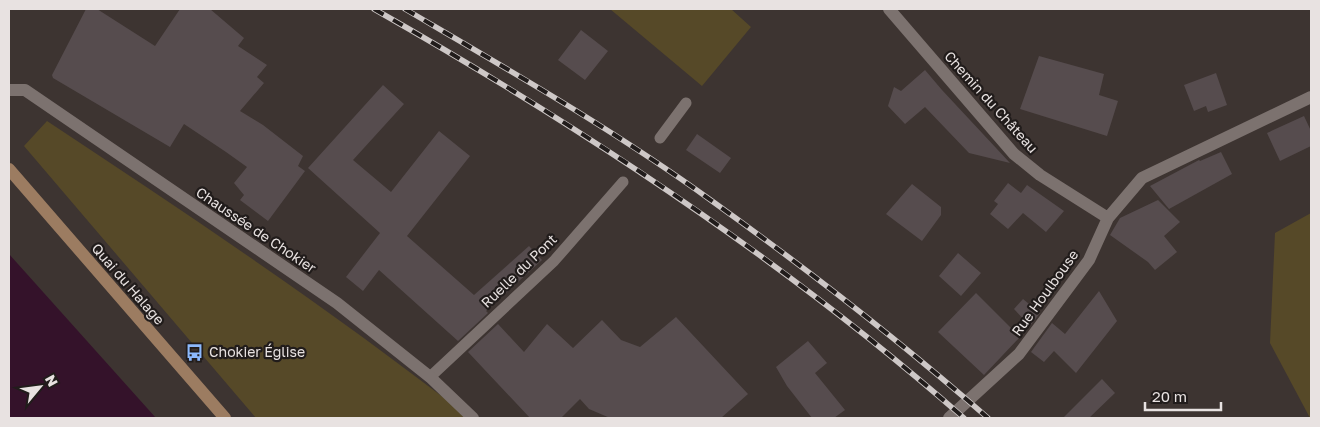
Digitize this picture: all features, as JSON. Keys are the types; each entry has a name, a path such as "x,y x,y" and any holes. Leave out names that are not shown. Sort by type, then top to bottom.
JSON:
{"main road":[{"name":"Quai du Halage","path":"9,169 225,418"}],"street":[{"name":"Chemin du Château","path":"889,9 1014,154 1040,175 1108,218"},
{"name":"Chaussée de Chokier","path":"9,90 25,90 337,303 430,377 473,418"},
{"name":"Rue Houlbouse","path":"949,418 1019,354 1090,260 1108,218 1142,178 1311,97"}],"lane":[{"path":"660,138 686,104"},
{"name":"Ruelle du Pont","path":"430,377 554,261 623,182"}],"shaded area":[{"path":"610,9 731,9 751,27 702,86"},
{"path":"47,121 262,265 367,340 470,418 256,418 24,146"},
{"path":"1311,213 1310,418 1270,343 1275,233"},
{"path":"9,254 156,418 9,418"}],"building":[{"path":"86,9 97,9 155,46 180,9 210,9 244,38 238,46 267,65 257,77 264,83 240,111 263,125 303,156 298,166 305,171 268,221 240,200 244,195 234,183 247,167 184,124 170,147 53,78 52,75"},
{"path":"581,30 608,51 585,80 558,60"},
{"path":"1039,56 1104,74 1099,95 1118,101 1107,136 1020,109"},
{"path":"925,70 1010,163 969,153 925,107 905,124 888,106 894,87 901,91"},
{"path":"1216,73 1227,105 1208,112 1206,106 1194,111 1184,85"},
{"path":"383,85 404,104 353,160 391,192 439,131 470,156 407,236 474,295 529,246 542,260 486,311 488,313 458,341 379,270 363,291 346,277 380,233 308,168"},
{"path":"1304,116 1311,131 1311,146 1280,161 1267,133"},
{"path":"697,134 731,158 720,173 686,150"},
{"path":"1221,152 1232,174 1169,209 1150,186 1199,160"},
{"path":"1008,183 1021,193 1027,185 1064,211 1046,232 1023,213 1008,229 990,214 998,204 994,201"},
{"path":"912,184 941,207 941,215 922,241 886,214"},
{"path":"1158,200 1180,222 1164,236 1177,252 1155,270 1148,262 1110,235 1120,218"},
{"path":"958,253 981,273 961,296 939,276"},
{"path":"1099,291 1117,321 1076,373 1054,351 1044,362 1031,352 1052,323 1065,334"},
{"path":"976,293 1020,337 984,375 938,332"},
{"path":"1023,299 1040,313 1030,326 1014,309"},
{"path":"676,317 748,394 721,418 610,418 589,409 580,399 561,418 530,418 468,352 498,324 524,352 547,324 573,348 602,320 621,340 640,347"},
{"path":"808,341 827,363 815,373 845,410 834,418 812,418 787,386 776,367"},
{"path":"1102,379 1115,393 1089,418 1063,418"}],"railway":[{"path":"374,9 529,100 680,198 825,304 896,360 964,418"},
{"path":"405,9 561,101 675,175 853,306 988,418"}],"place":[{"name":"Chokier Église","path":"195,352"}]}
